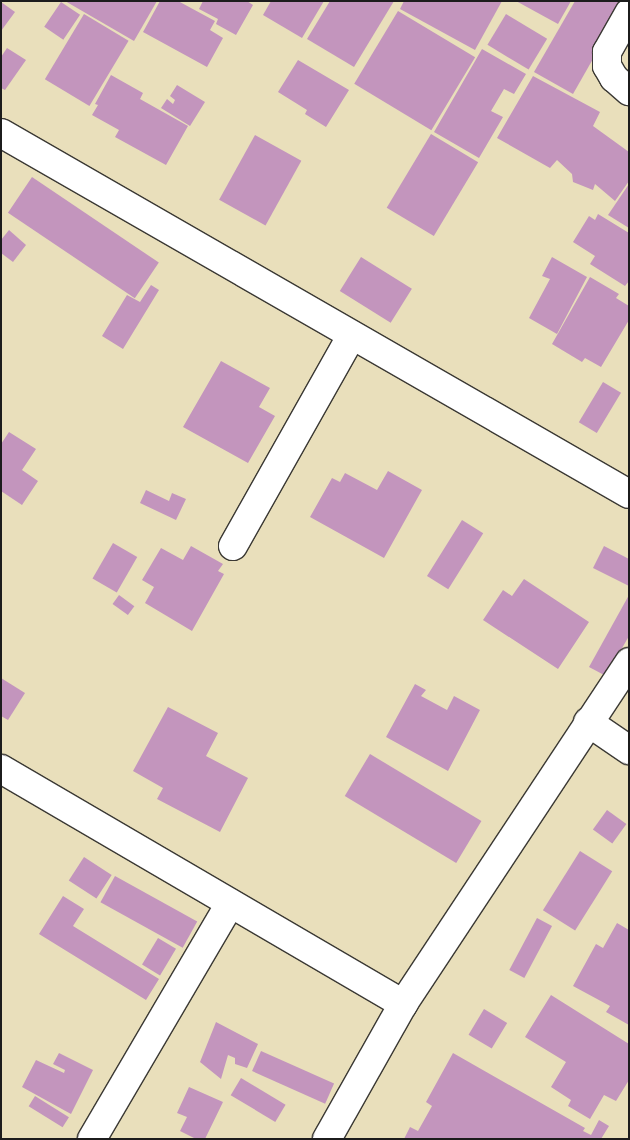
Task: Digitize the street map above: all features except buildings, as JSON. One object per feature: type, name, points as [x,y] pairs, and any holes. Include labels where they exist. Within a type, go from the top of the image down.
[{"type":"street","points":[[629,13],[607,52],[607,66],[614,78],[629,91]]},
{"type":"street","points":[[1,133],[629,494]]},
{"type":"street","points":[[233,546],[352,335]]},
{"type":"street","points":[[327,1139],[403,1004],[629,662]]},
{"type":"street","points":[[588,722],[629,750]]},
{"type":"street","points":[[1,769],[403,1004]]},
{"type":"street","points":[[92,1139],[230,904]]}]
